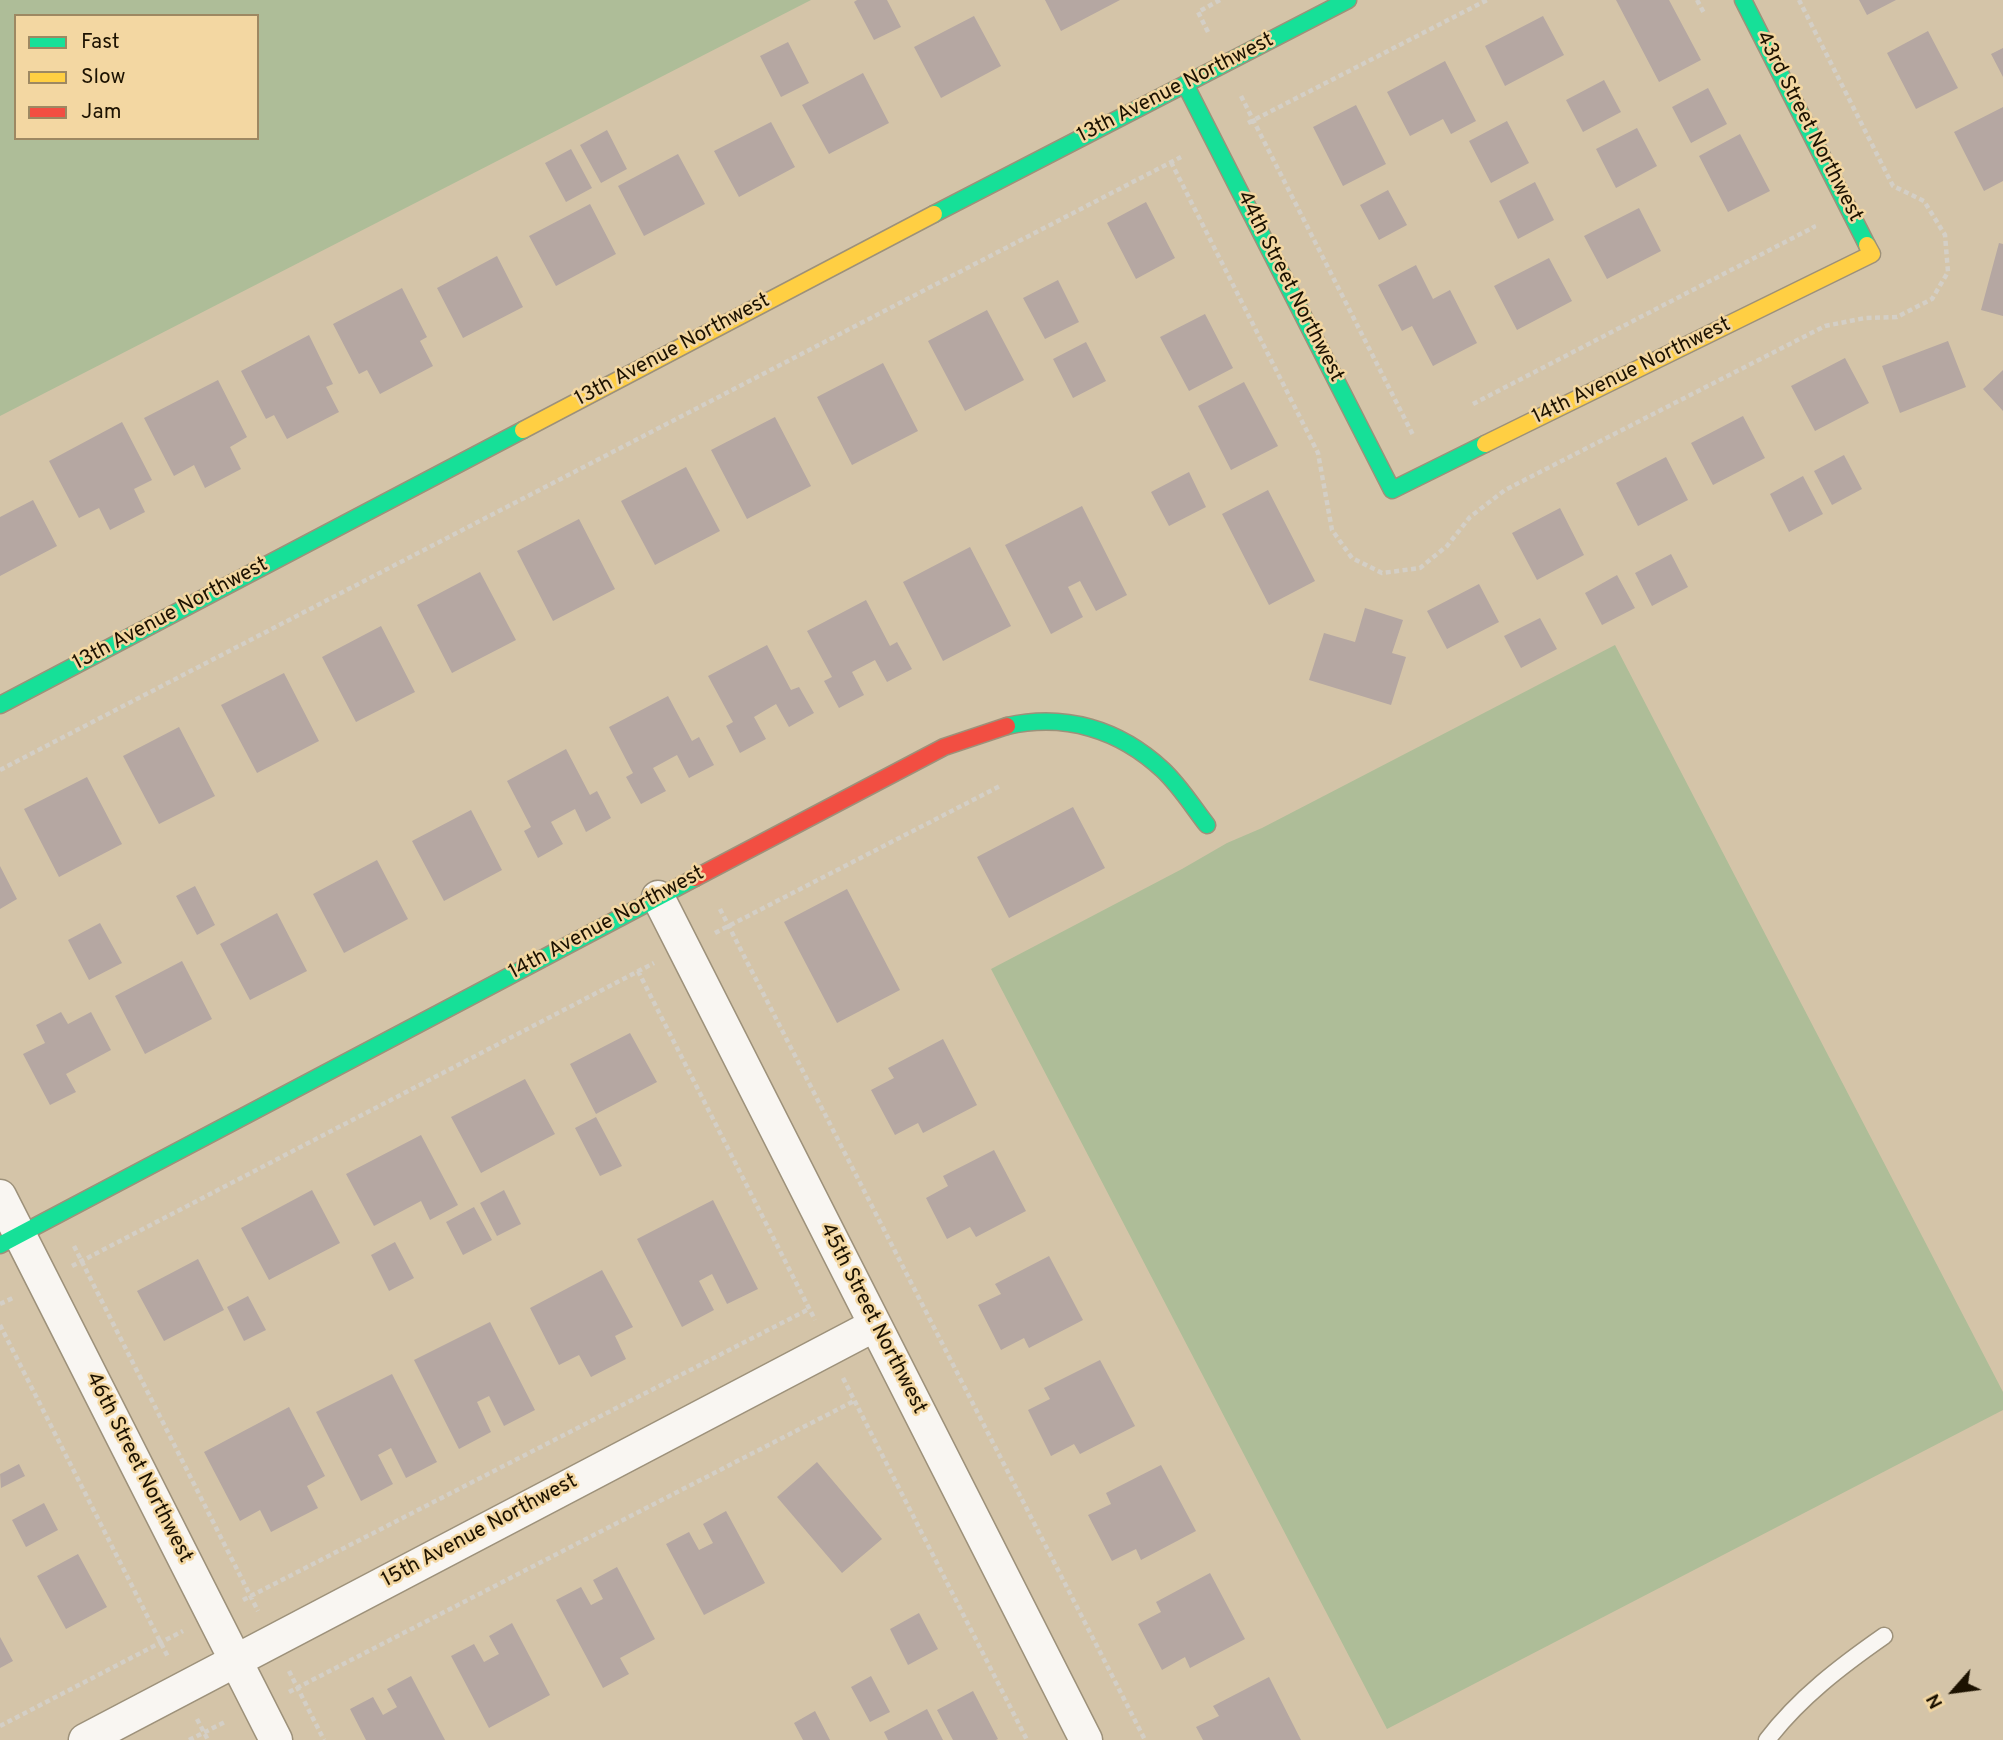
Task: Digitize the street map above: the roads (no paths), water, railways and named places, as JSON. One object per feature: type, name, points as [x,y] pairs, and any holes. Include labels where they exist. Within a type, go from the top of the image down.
[{"type":"street","name":"13th Avenue Northwest","points":[[0,705],[1348,0]]},
{"type":"street","name":"43rd Street Northwest","points":[[1743,0],[1872,254]]},
{"type":"street","name":"44th Street Northwest","points":[[1185,83],[1392,490]]},
{"type":"street","name":"14th Avenue Northwest","points":[[1392,490],[1872,254]]},
{"type":"street","name":"14th Avenue Northwest","points":[[10,1240],[944,747],[996,729],[1049,720],[1089,727],[1135,748],[1165,772],[1207,825]]},
{"type":"street","name":"45th Street Northwest","points":[[658,897],[1086,1740]]},
{"type":"street","name":"46th Street Northwest","points":[[0,1196],[10,1240],[237,1660],[276,1740]]},
{"type":"street","name":"15th Avenue Northwest","points":[[85,1740],[875,1325]]},
{"type":"lane","points":[[1767,1740],[1796,1707],[1827,1678],[1884,1636]]}]
